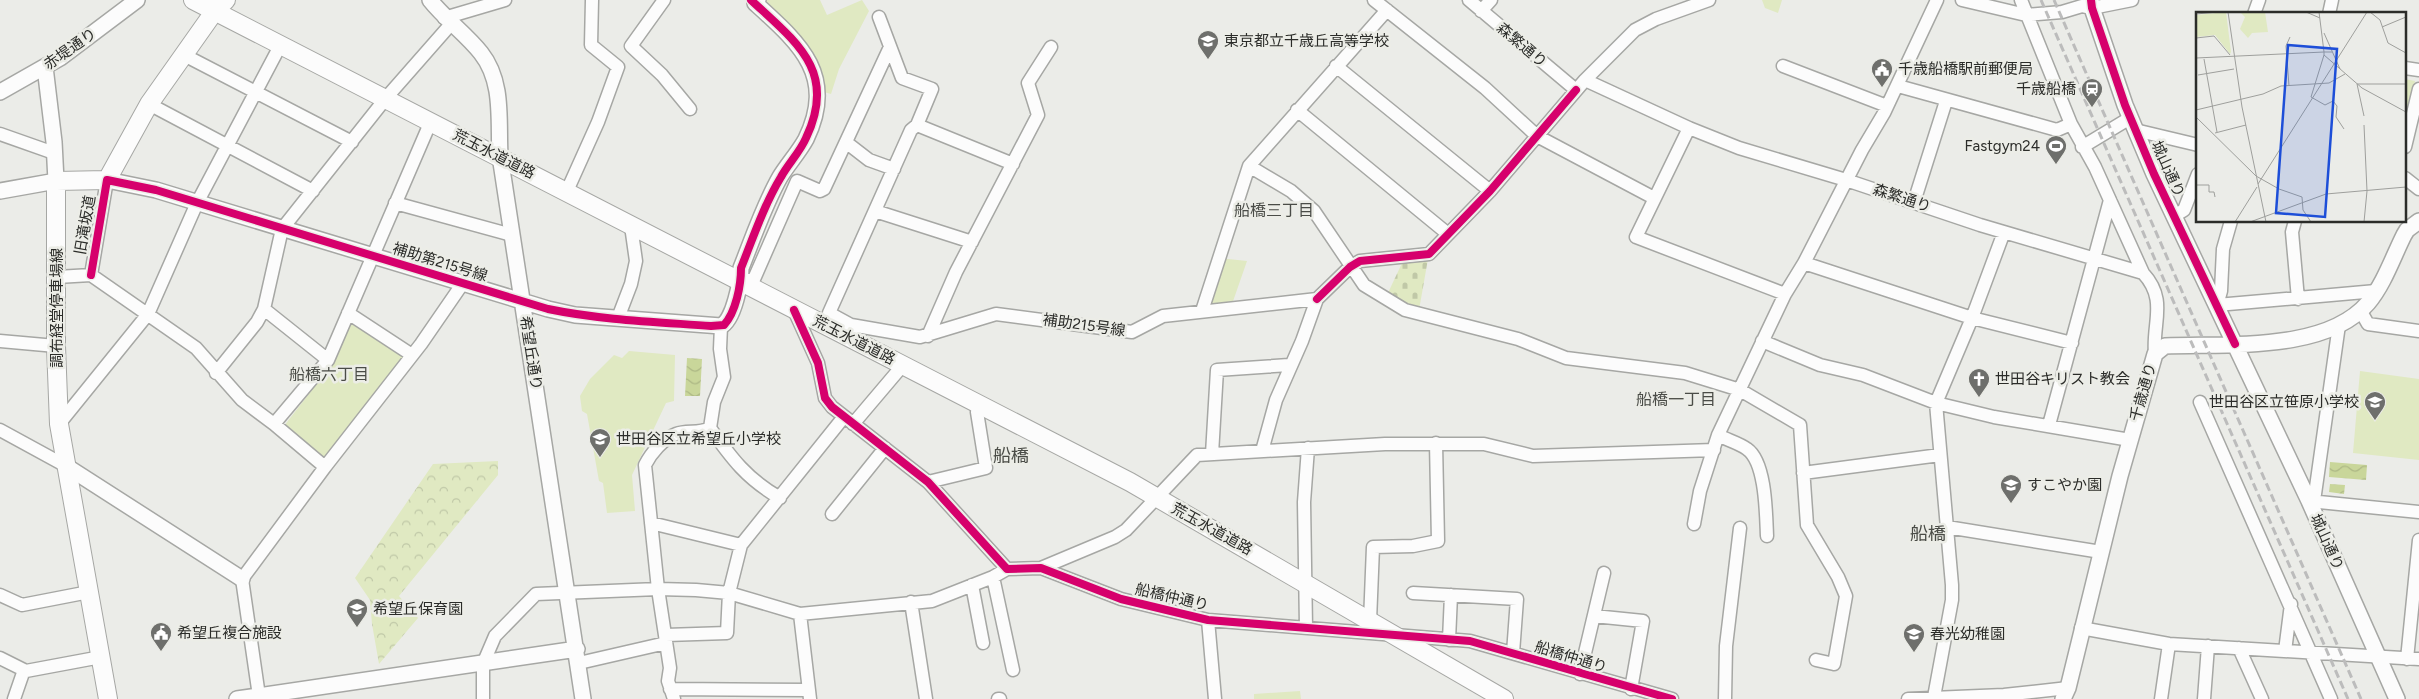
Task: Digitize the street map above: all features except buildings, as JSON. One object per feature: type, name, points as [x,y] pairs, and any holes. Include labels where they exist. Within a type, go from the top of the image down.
[{"type":"main road","name":"荒玉水道道路","points":[[194,0],[220,6],[281,44],[568,191],[631,226],[794,310],[826,318],[849,330],[903,365],[981,404],[1157,499],[1306,583],[1504,699]]},
{"type":"main road","points":[[56,181],[107,180],[149,104],[220,6]]},
{"type":"main road","name":"調布経堂停車場線","points":[[56,181],[56,346],[59,424],[108,699]]},
{"type":"street","name":"赤堤通り","points":[[0,92],[45,67],[89,37],[137,0]]},
{"type":"street","name":"希望丘通り","points":[[430,0],[448,21],[480,52],[494,76],[498,90],[500,156],[578,656],[583,699]]},
{"type":"street","points":[[216,372],[257,322],[264,308],[282,229],[448,21],[505,0]]},
{"type":"street","points":[[568,191],[598,122],[618,67],[591,45],[592,0]]},
{"type":"street","points":[[664,0],[631,46],[662,75],[690,109]]},
{"type":"street","points":[[1374,0],[1485,88],[1537,136],[1654,198]]},
{"type":"street","name":"森繁通り","points":[[1468,0],[1581,85],[1739,148],[1846,180],[2004,232],[2143,273]]},
{"type":"street","points":[[1481,11],[1491,0]]},
{"type":"street","points":[[1262,451],[1276,400],[1289,365],[1302,341],[1316,299],[1350,267],[1360,261],[1429,254],[1490,190],[1581,85],[1635,30],[1656,19],[1709,0]]},
{"type":"street","points":[[1694,524],[1700,491],[1718,435],[1785,294],[1804,263],[1846,180],[1898,86],[1937,0]]},
{"type":"street","points":[[1962,0],[2026,15],[2062,12],[2072,4],[2082,6],[2132,0]]},
{"type":"street","points":[[2021,0],[2071,124],[2082,147],[2095,167],[2143,273],[2150,281],[2159,302],[2153,337],[2155,354]]},
{"type":"street","points":[[2255,12],[2259,0]]},
{"type":"street","points":[[755,1],[801,48],[814,71],[817,91],[815,115],[809,132],[772,194],[740,268],[741,281],[727,322],[721,326],[720,349],[724,377],[714,402],[710,428],[735,463],[764,488],[780,498]]},
{"type":"street","name":"城山通り","points":[[2092,4],[2133,124],[2174,216],[2309,501],[2397,699]]},
{"type":"street","points":[[1202,311],[1249,166],[1387,10]]},
{"type":"street","points":[[826,318],[911,130],[917,124],[932,89],[902,78],[879,17]]},
{"type":"street","points":[[59,424],[148,314],[197,203],[281,44]]},
{"type":"street","points":[[741,281],[754,279],[797,181],[820,191],[824,190],[890,47]]},
{"type":"street","points":[[928,336],[932,322],[1038,114],[1028,83],[1051,47]]},
{"type":"street","points":[[184,55],[352,142]]},
{"type":"street","points":[[1336,66],[1490,190]]},
{"type":"street","points":[[1784,66],[1887,106]]},
{"type":"street","points":[[0,191],[56,181],[45,67]]},
{"type":"street","points":[[2406,68],[2419,70]]},
{"type":"street","points":[[1898,86],[1946,101],[2057,130],[2071,124]]},
{"type":"street","points":[[2406,145],[2416,114],[2419,89]]},
{"type":"street","points":[[1914,202],[1946,101]]},
{"type":"street","points":[[149,104],[313,191]]},
{"type":"street","points":[[1297,110],[1448,234]]},
{"type":"street","points":[[274,424],[328,360],[431,121]]},
{"type":"street","points":[[917,124],[1013,164]]},
{"type":"street","points":[[2082,147],[2133,124],[2196,144]]},
{"type":"street","points":[[1689,128],[1636,237],[1785,294]]},
{"type":"street","points":[[0,134],[54,152]]},
{"type":"street","points":[[847,143],[869,160],[894,169]]},
{"type":"street","points":[[1249,166],[1291,191],[1314,211],[1350,267],[1364,285],[1405,310],[1518,339],[1566,358],[1685,373],[1740,390],[1800,425],[1807,525],[1838,578],[1846,596],[1834,664],[1816,660]]},
{"type":"street","points":[[2174,216],[2184,210],[2196,179]]},
{"type":"street","points":[[2406,179],[2419,189]]},
{"type":"street","name":"補助第215号線","points":[[107,180],[156,190],[523,302],[575,315],[721,326]]},
{"type":"street","name":"旧滝坂道","points":[[57,276],[90,275],[107,180]]},
{"type":"street","points":[[2049,426],[2110,200]]},
{"type":"street","points":[[395,203],[512,235]]},
{"type":"street","points":[[875,211],[972,242]]},
{"type":"street","name":"千歳通り","points":[[2066,695],[2130,440],[2155,354],[2165,346],[2235,344],[2300,338],[2339,325],[2360,310],[2376,291],[2404,235],[2419,221]]},
{"type":"street","points":[[2232,222],[2223,249],[2221,291],[2217,305],[2376,291]]},
{"type":"street","points":[[2294,222],[2292,232],[2298,299]]},
{"type":"street","points":[[618,318],[631,284],[636,260],[631,226]]},
{"type":"street","points":[[1934,697],[1952,600],[1936,402],[1972,318],[2004,232]]},
{"type":"street","points":[[1804,263],[1972,318],[2072,343]]},
{"type":"street","points":[[90,275],[196,348],[242,400],[325,467]]},
{"type":"street","points":[[259,696],[242,579],[325,467],[412,355],[463,283]]},
{"type":"street","name":"補助215号線","points":[[849,330],[914,337],[928,336],[996,314],[1132,332],[1163,316],[1316,299]]},
{"type":"street","points":[[264,308],[328,360]]},
{"type":"street","points":[[483,699],[483,664],[495,636],[536,594],[567,591],[658,589],[729,593],[800,614],[932,601],[993,577],[1007,568],[928,482],[848,421],[825,398],[818,364],[794,310]]},
{"type":"street","points":[[2360,310],[2368,324],[2419,331]]},
{"type":"street","points":[[348,313],[412,355]]},
{"type":"street","points":[[2309,501],[2315,494],[2339,325]]},
{"type":"street","points":[[0,341],[56,346]]},
{"type":"street","points":[[1762,341],[1820,365],[1863,375],[1936,402],[1994,417],[2130,440]]},
{"type":"street","points":[[237,699],[483,664],[578,656],[666,639],[727,634],[729,593],[741,545],[848,421],[903,365]]},
{"type":"street","points":[[1212,454],[1217,370],[1289,365]]},
{"type":"street","points":[[2200,402],[2291,604],[2331,699]]},
{"type":"street","points":[[928,482],[986,468],[977,412],[981,404]]},
{"type":"street","points":[[710,428],[700,432],[676,434],[663,443],[648,459],[644,471],[672,694],[810,694],[800,614]]},
{"type":"street","points":[[0,430],[66,466],[242,579]]},
{"type":"street","points":[[1718,435],[1748,449],[1757,460],[1766,502],[1767,536]]},
{"type":"street","points":[[1041,568],[1115,537],[1126,530],[1157,499],[1196,455],[1436,443],[1484,444],[1534,456],[1714,450]]},
{"type":"street","points":[[1370,621],[1374,547],[1413,546],[1438,541],[1436,443]]},
{"type":"street","points":[[832,514],[885,448]]},
{"type":"street","points":[[1306,627],[1304,502],[1308,448]]},
{"type":"street","points":[[1803,473],[1940,455]]},
{"type":"street","points":[[2309,501],[2419,512]]},
{"type":"street","points":[[651,523],[741,545]]},
{"type":"street","points":[[1947,527],[2101,552]]},
{"type":"street","points":[[1725,699],[1726,646],[1740,528]]},
{"type":"street","points":[[2082,628],[2169,644],[2413,659],[2419,540]]},
{"type":"street","name":"船橋仲通り","points":[[1007,568],[1041,568],[1136,604],[1208,620],[1306,627],[1396,637],[1470,641],[1631,689],[1652,698],[1672,699]]},
{"type":"street","points":[[1580,674],[1604,574]]},
{"type":"street","points":[[993,577],[1013,670]]},
{"type":"street","points":[[972,585],[983,643]]},
{"type":"street","points":[[0,595],[22,604],[88,592]]},
{"type":"street","points":[[1413,593],[1517,599],[1513,653]]},
{"type":"street","points":[[1449,640],[1451,595]]},
{"type":"street","points":[[911,602],[926,699]]},
{"type":"street","points":[[2285,651],[2291,604]]},
{"type":"street","points":[[1594,616],[1643,621],[1631,689]]},
{"type":"street","points":[[1208,620],[1215,699]]},
{"type":"street","points":[[2161,699],[2169,644]]},
{"type":"street","points":[[2204,699],[2208,646]]},
{"type":"street","points":[[2239,648],[2262,699]]},
{"type":"street","points":[[0,658],[24,670],[101,657]]},
{"type":"street","points":[[14,699],[24,670]]},
{"type":"street","points":[[1908,699],[2004,694],[2066,695]]},
{"type":"green space","points":[[760,0],[820,0],[827,15],[862,0],[869,11],[839,69],[831,94],[820,91]]},
{"type":"green space","points":[[1762,0],[1782,0],[1778,13],[1765,8]]},
{"type":"green space","points":[[2406,79],[2415,81],[2408,113],[2406,112]]},
{"type":"green space","points":[[1219,258],[1247,261],[1231,307],[1203,310]]},
{"type":"green space","points":[[1428,259],[1419,310],[1387,295],[1403,261]]},
{"type":"green space","points":[[350,323],[406,357],[326,460],[284,426],[332,364]]},
{"type":"green space","points":[[629,351],[675,355],[674,401],[666,403],[632,475],[635,511],[607,513],[603,483],[599,481],[587,414],[582,411],[580,396],[590,379],[614,355],[622,358]]},
{"type":"green space","points":[[2360,371],[2419,379],[2419,460],[2353,453]]},
{"type":"green space","points":[[498,461],[498,475],[399,596],[418,618],[379,664],[370,600],[355,578],[433,464]]},
{"type":"green space","points":[[1300,691],[1301,699],[1254,699],[1254,694]]},
{"type":"water","points":[[687,358],[702,359],[700,396],[685,396]]},
{"type":"water","points":[[2330,462],[2367,465],[2366,480],[2329,477]]},
{"type":"water","points":[[2330,484],[2345,485],[2344,494],[2329,492]]},
{"type":"railway","points":[[2041,0],[2348,699]]},
{"type":"railway","points":[[2054,0],[2361,699]]},
{"type":"cycle path","points":[[91,275],[107,180],[156,190],[548,309],[588,316],[629,320],[711,326],[724,325],[735,306],[741,268],[769,199],[806,138],[815,115],[817,94],[815,76],[797,44],[751,0]]},
{"type":"cycle path","points":[[2091,0],[2092,8],[2125,105],[2154,174],[2235,344]]},
{"type":"cycle path","points":[[1317,299],[1350,267],[1360,261],[1429,254],[1490,191],[1576,90]]},
{"type":"cycle path","points":[[794,310],[818,363],[825,398],[832,407],[928,482],[1007,569],[1041,568],[1121,599],[1208,620],[1470,641],[1672,699]]},
{"type":"place","name":"東京都立千歳丘高等学校","points":[[1208,60]]},
{"type":"place","name":"千歳船橋駅前郵便局","points":[[1882,88]]},
{"type":"place","name":"千歳船橋","points":[[2092,108]]},
{"type":"place","name":"Fastgym24","points":[[2056,165]]},
{"type":"place","name":"世田谷キリスト教会","points":[[1979,398]]},
{"type":"place","name":"世田谷区立笹原小学校","points":[[2375,421]]},
{"type":"place","name":"世田谷区立希望丘小学校","points":[[600,458]]},
{"type":"place","name":"すこやか園","points":[[2011,504]]},
{"type":"place","name":"希望丘保育園","points":[[357,628]]},
{"type":"place","name":"希望丘複合施設","points":[[161,652]]},
{"type":"place","name":"春光幼稚園","points":[[1914,653]]},
{"type":"district","name":"船橋三丁目","points":[[1274,210]]},
{"type":"district","name":"船橋六丁目","points":[[329,374]]},
{"type":"district","name":"船橋一丁目","points":[[1676,399]]},
{"type":"district","name":"船橋","points":[[1011,456]]},
{"type":"district","name":"船橋","points":[[1928,534]]}]
